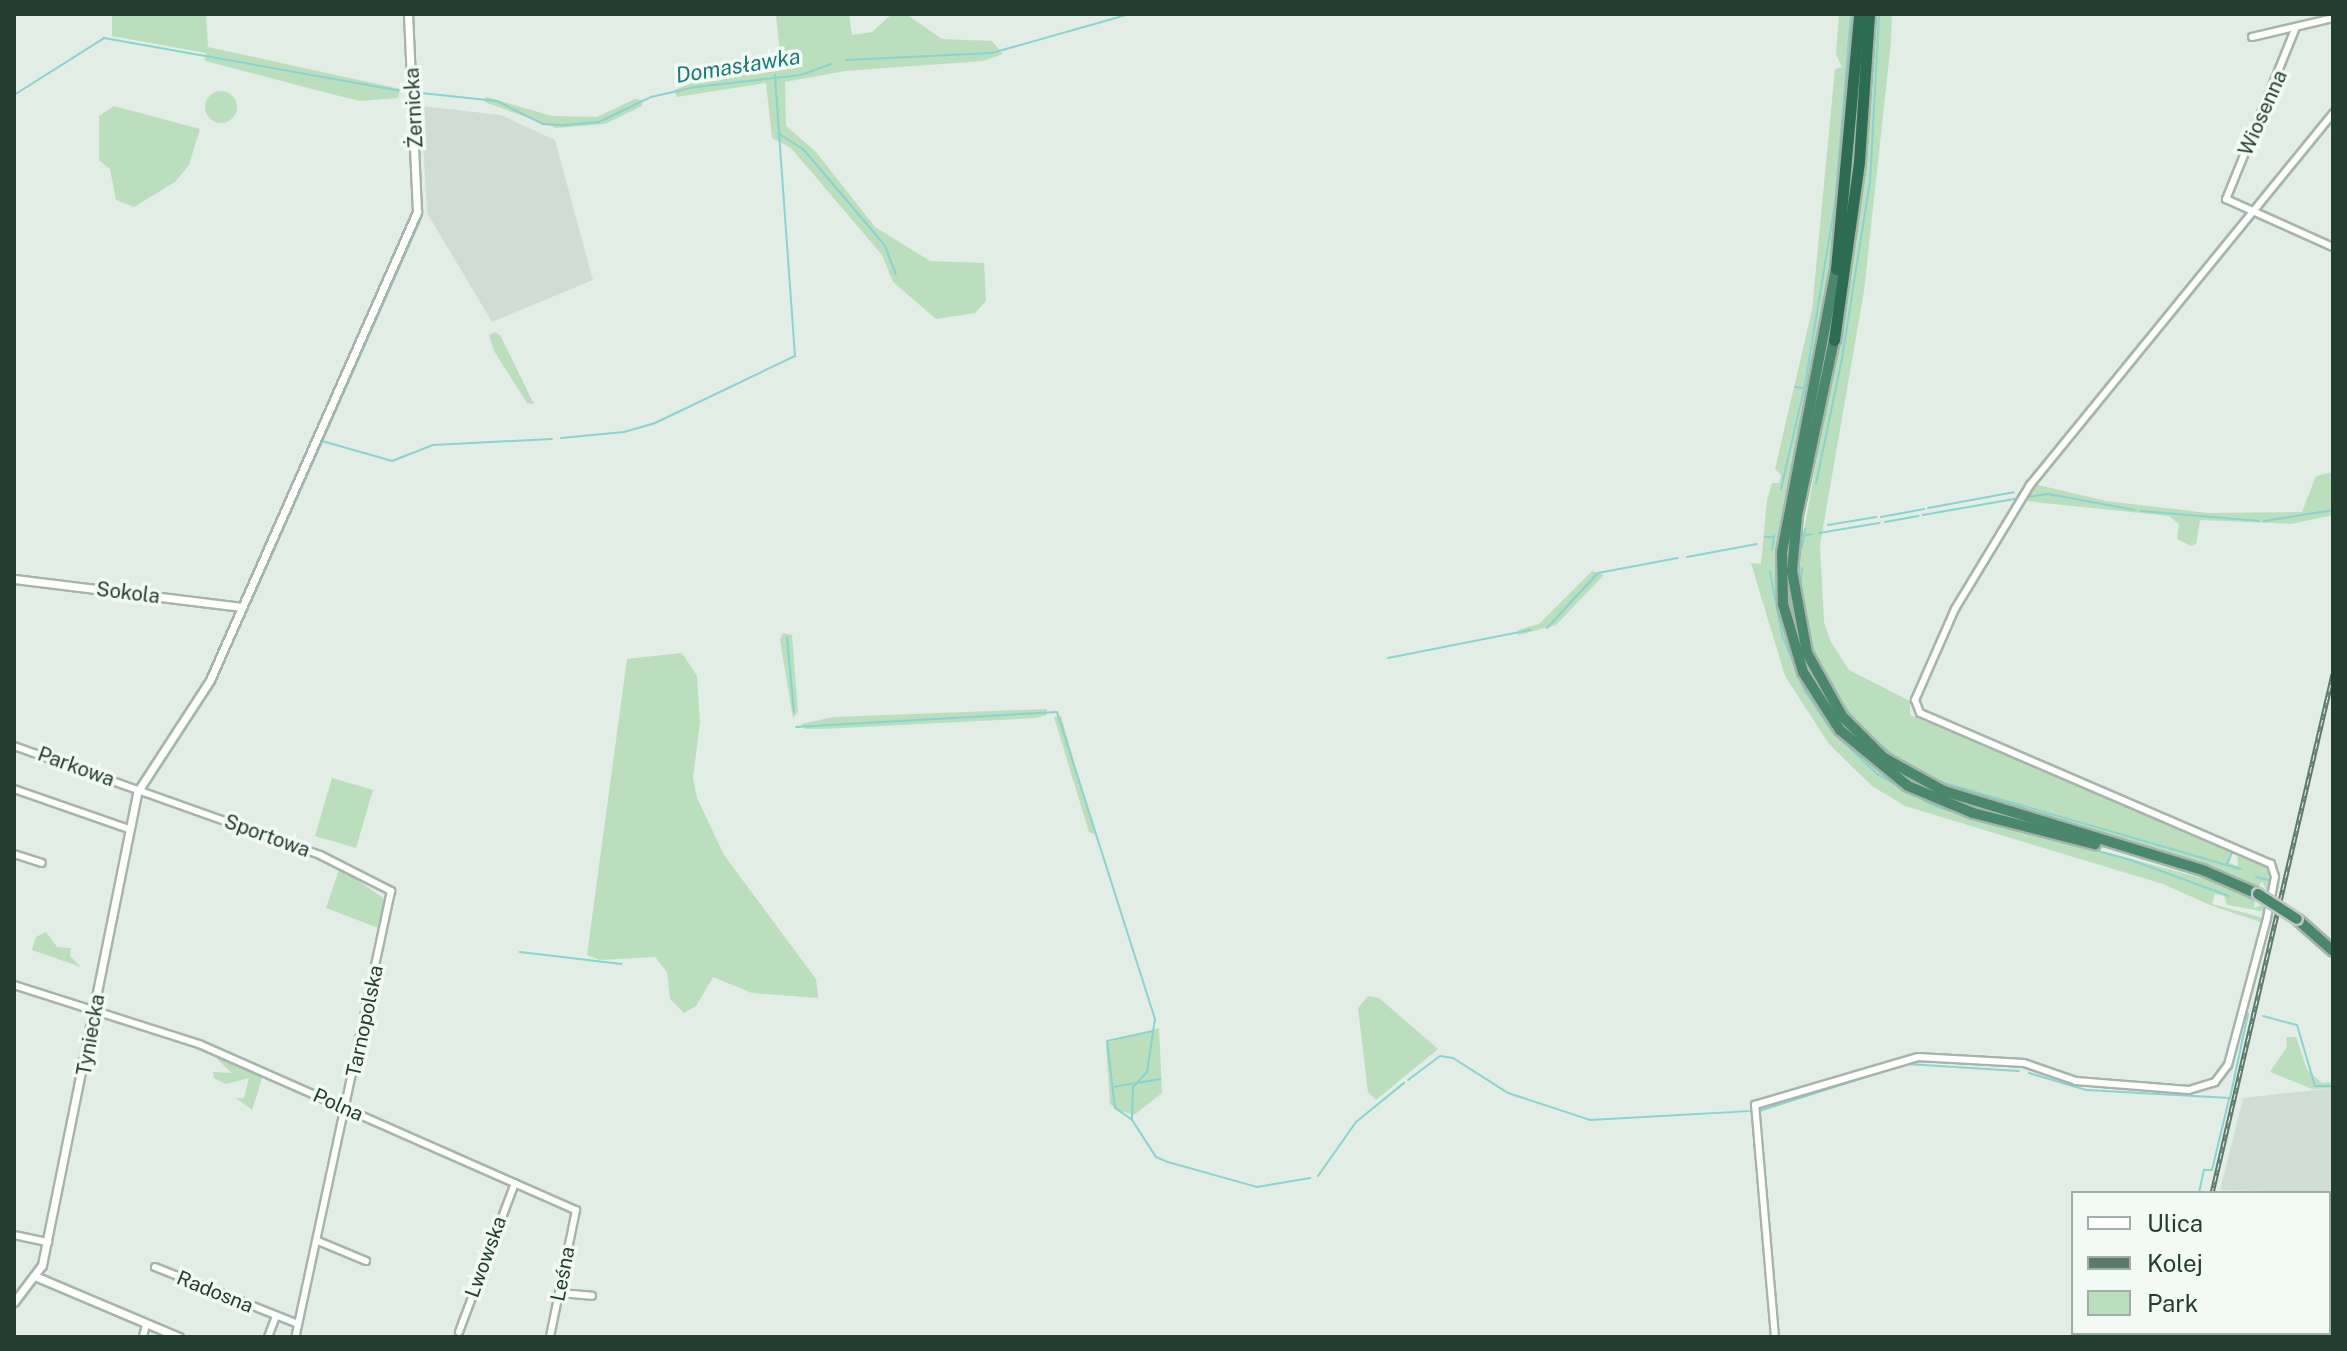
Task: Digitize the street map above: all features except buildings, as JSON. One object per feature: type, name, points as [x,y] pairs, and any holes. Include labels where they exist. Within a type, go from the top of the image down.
[{"type":"highway","points":[[1859,14],[1836,269],[1787,514],[1781,587],[1796,655],[1831,719],[1870,760],[1934,799],[1997,820],[2156,857]]},
{"type":"highway","points":[[1869,14],[1859,161],[1834,340],[1797,515],[1792,571],[1802,639],[1831,700],[1871,747],[1929,785],[2156,857],[2258,894],[2297,919],[2333,951]]},
{"type":"street","name":"Żernicka","points":[[408,14],[419,201]]},
{"type":"street","points":[[2252,37],[2333,18]]},
{"type":"street","name":"Wiosenna","points":[[2251,211],[2226,199],[2296,27]]},
{"type":"street","points":[[1775,1337],[1755,1105],[1918,1057],[2024,1063],[2076,1081],[2189,1090],[2215,1082],[2228,1065],[2267,918],[2275,877],[2271,864],[1920,713],[1915,700],[1955,609],[2030,485],[2333,113]]},
{"type":"street","name":"Tyniecka","points":[[37,1277],[48,1242],[97,1009],[138,791],[210,680],[419,201]]},
{"type":"street","points":[[2251,211],[2333,247]]},
{"type":"street","name":"Sokola","points":[[14,579],[242,607]]},
{"type":"street","name":"Parkowa","points":[[14,746],[138,791]]},
{"type":"street","points":[[14,789],[129,829]]},
{"type":"street","name":"Sportowa","points":[[138,791],[333,860],[391,891]]},
{"type":"street","points":[[14,854],[42,863]]},
{"type":"street","name":"Tarnopolska","points":[[295,1337],[347,1109],[391,891]]},
{"type":"street","name":"Polna","points":[[14,985],[199,1044],[576,1210]]},
{"type":"street","name":"Lwowska","points":[[459,1332],[515,1183]]},
{"type":"street","name":"Leśna","points":[[550,1337],[576,1210]]},
{"type":"street","points":[[14,1235],[48,1242]]},
{"type":"street","points":[[318,1241],[366,1261]]},
{"type":"street","name":"Radosna","points":[[155,1267],[298,1324]]},
{"type":"street","points":[[14,1302],[37,1277],[179,1337]]},
{"type":"street","points":[[560,1293],[592,1296]]},
{"type":"street","name":"Radosna","points":[[268,1337],[276,1316]]},
{"type":"street","points":[[143,1337],[146,1324]]},
{"type":"shaded area","points":[[421,106],[501,115],[555,140],[593,280],[492,322],[427,213]]},
{"type":"shaded area","points":[[2333,1088],[2333,1337],[2190,1337],[2331,1335],[2331,1191],[2220,1190],[2243,1098]]},
{"type":"green space","points":[[112,14],[206,14],[208,47],[400,89],[398,98],[361,101],[205,61],[206,53],[112,36]]},
{"type":"green space","points":[[776,14],[849,14],[852,35],[872,32],[892,14],[906,14],[942,39],[992,41],[1003,54],[983,61],[845,71],[785,82],[786,126],[816,152],[875,227],[930,261],[984,263],[986,301],[975,313],[936,319],[893,282],[882,255],[791,148],[772,138],[766,83],[677,97],[674,90],[706,78],[735,59],[780,54]]},
{"type":"green space","points":[[1839,14],[1853,14],[1834,241],[1776,559],[1787,638],[1806,688],[1847,744],[1911,792],[1986,820],[2224,884],[2255,900],[2254,908],[2264,904],[2266,912],[2227,905],[2224,896],[2215,894],[2212,904],[2260,917],[2263,923],[2210,905],[2163,884],[1905,806],[1872,786],[1829,744],[1785,676],[1751,563],[1761,564],[1767,500],[1772,483],[1779,483],[1781,475],[1775,469],[1812,310],[1835,69],[1842,67],[1836,54]]},
{"type":"green space","points":[[1875,14],[1892,14],[1891,42],[1864,291],[1820,545],[1824,622],[1831,642],[1849,670],[1910,701],[1910,715],[2234,850],[2229,863],[2238,866],[2237,852],[2268,865],[2269,895],[2262,881],[2258,888],[1927,778],[1872,741],[1838,702],[1817,665],[1808,640],[1798,564],[1855,245]]},
{"type":"green space","points":[[221,91],[232,96],[237,107],[232,118],[221,123],[210,118],[205,107],[210,96]]},
{"type":"green space","points":[[487,97],[552,116],[597,117],[635,99],[643,100],[642,106],[605,124],[556,128],[487,103],[483,100]]},
{"type":"green space","points":[[114,106],[200,129],[189,165],[175,182],[134,207],[116,200],[110,169],[99,160],[99,116]]},
{"type":"green space","points":[[495,332],[500,335],[534,404],[527,403],[494,351],[489,335]]},
{"type":"green space","points":[[2333,472],[2333,515],[2291,524],[2200,520],[2196,544],[2191,546],[2177,539],[2179,524],[2169,516],[2026,501],[2034,484],[2106,501],[2208,513],[2302,512],[2316,476]]},
{"type":"green space","points":[[1592,571],[1604,575],[1556,625],[1518,635],[1518,630],[1539,624]]},
{"type":"green space","points":[[783,633],[792,635],[798,712],[793,718],[780,640]]},
{"type":"green space","points":[[682,653],[697,676],[700,722],[693,778],[697,798],[724,855],[816,979],[818,998],[752,993],[713,977],[696,1006],[684,1013],[670,999],[667,972],[655,957],[600,960],[587,955],[627,659]]},
{"type":"green space","points":[[1047,709],[1047,715],[1036,718],[823,729],[805,729],[801,724],[834,717]]},
{"type":"green space","points":[[1061,716],[1095,834],[1089,832],[1054,717]]},
{"type":"green space","points":[[332,778],[373,790],[356,848],[315,836]]},
{"type":"green space","points":[[340,867],[387,901],[381,929],[326,908]]},
{"type":"green space","points":[[46,932],[57,947],[71,948],[70,956],[81,967],[32,950],[36,937]]},
{"type":"green space","points":[[1368,996],[1379,998],[1438,1049],[1376,1100],[1368,1092],[1358,1008]]},
{"type":"green space","points":[[1159,1028],[1162,1093],[1134,1115],[1120,1111],[1110,1104],[1106,1043]]},
{"type":"green space","points":[[2286,1037],[2296,1037],[2307,1070],[2322,1083],[2333,1082],[2333,1088],[2312,1089],[2270,1072],[2287,1047]]},
{"type":"green space","points":[[220,1055],[263,1075],[252,1110],[236,1098],[244,1098],[249,1078],[226,1084],[214,1078],[213,1072],[232,1073],[217,1059]]},
{"type":"waterway","name":"Domasławka","points":[[846,60],[992,53],[1130,14]]},
{"type":"waterway","points":[[1781,489],[1805,385],[1835,204],[1851,14]]},
{"type":"waterway","points":[[1816,484],[1842,358],[1870,182],[1879,14]]},
{"type":"waterway","name":"Domasławka","points":[[14,95],[104,38],[401,91]]},
{"type":"waterway","name":"Domasławka","points":[[421,93],[497,101],[543,124],[565,125],[599,122],[651,97],[695,87],[801,75],[831,64]]},
{"type":"waterway","points":[[561,438],[624,432],[655,423],[795,356],[775,75]]},
{"type":"waterway","points":[[778,133],[803,149],[860,216],[885,246],[896,274]]},
{"type":"waterway","points":[[251,602],[421,218]]},
{"type":"waterway","points":[[1795,387],[1803,388]]},
{"type":"waterway","points":[[322,441],[392,461],[433,445],[552,439]]},
{"type":"waterway","points":[[1928,508],[2014,492]]},
{"type":"waterway","points":[[2027,497],[2048,494],[2135,510]]},
{"type":"waterway","points":[[1923,515],[2019,498]]},
{"type":"waterway","points":[[1881,517],[1924,509]]},
{"type":"waterway","points":[[2264,521],[2333,510]]},
{"type":"waterway","points":[[2141,511],[2259,521]]},
{"type":"waterway","points":[[1885,522],[1918,516]]},
{"type":"waterway","points":[[1828,525],[1876,517]]},
{"type":"waterway","points":[[1819,533],[1879,523]]},
{"type":"waterway","points":[[1802,548],[1805,528]]},
{"type":"waterway","points":[[1802,536],[1812,534]]},
{"type":"waterway","points":[[1772,550],[1774,535]]},
{"type":"waterway","points":[[1765,537],[1772,537]]},
{"type":"waterway","points":[[1687,557],[1757,544]]},
{"type":"waterway","points":[[1547,628],[1598,573],[1678,558]]},
{"type":"waterway","points":[[1800,588],[1802,568]]},
{"type":"waterway","points":[[1770,572],[1782,635],[1805,691],[1832,731],[1877,774],[1937,807],[2131,860],[2229,896]]},
{"type":"waterway","points":[[1388,658],[1530,630]]},
{"type":"waterway","points":[[787,637],[794,712]]},
{"type":"waterway","points":[[1809,637],[1819,665]]},
{"type":"waterway","points":[[1838,698],[1861,728]]},
{"type":"waterway","points":[[796,727],[1057,712],[1155,1019],[1147,1072],[1133,1087],[1132,1120],[1156,1157],[1168,1162],[1257,1187],[1310,1178]]},
{"type":"waterway","points":[[1921,717],[2008,754]]},
{"type":"waterway","points":[[1865,732],[1904,764]]},
{"type":"waterway","points":[[1934,780],[2240,869]]},
{"type":"waterway","points":[[2227,864],[2232,852]]},
{"type":"waterway","points":[[2256,877],[2269,880]]},
{"type":"waterway","points":[[520,952],[621,964]]},
{"type":"waterway","points":[[2029,1073],[2086,1090],[2230,1098],[2248,1014]]},
{"type":"waterway","points":[[2263,1016],[2297,1025],[2315,1086],[2333,1086]]},
{"type":"waterway","points":[[1131,1119],[1115,1108],[1107,1041],[1153,1031]]},
{"type":"waterway","points":[[1408,1080],[1440,1056],[1453,1058],[1508,1093],[1590,1120],[1749,1111]]},
{"type":"waterway","points":[[1759,1111],[1907,1064],[2019,1071]]},
{"type":"waterway","points":[[1113,1087],[1160,1079]]},
{"type":"waterway","points":[[1318,1176],[1356,1122],[1404,1083]]},
{"type":"waterway","points":[[2199,1191],[2204,1170],[2212,1170],[2229,1099]]},
{"type":"waterway","points":[[14,1295],[19,1290]]},
{"type":"railway","points":[[2212,1191],[2333,674]]}]
